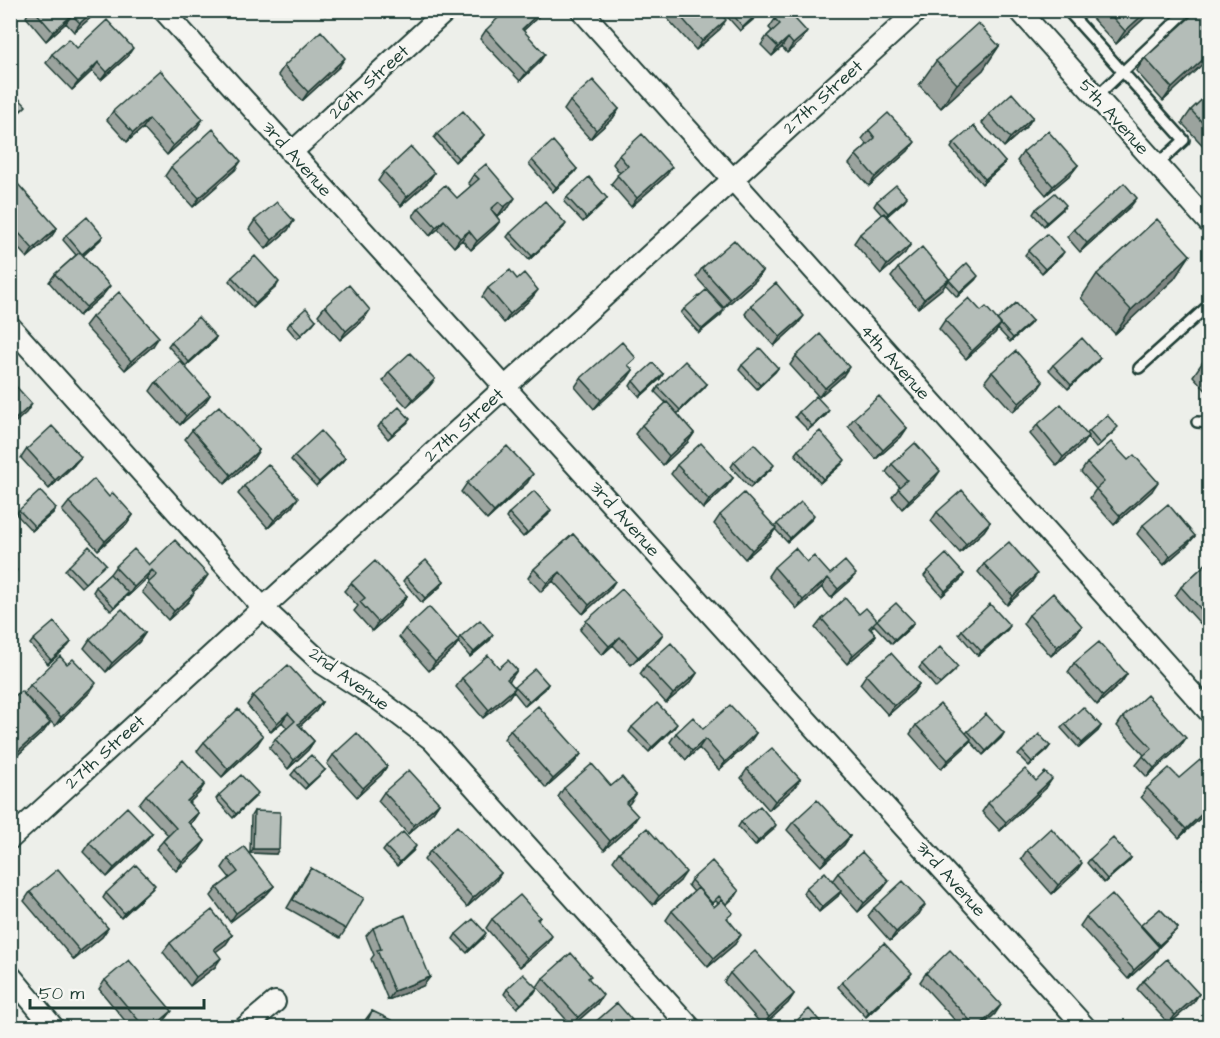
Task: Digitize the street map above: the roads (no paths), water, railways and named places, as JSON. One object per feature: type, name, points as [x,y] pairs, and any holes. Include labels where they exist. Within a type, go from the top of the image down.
[{"type":"street","name":"3rd Avenue","points":[[163,10],[1086,1028]]},
{"type":"street","name":"26th Street","points":[[291,153],[447,10]]},
{"type":"street","name":"4th Avenue","points":[[581,10],[1209,712]]},
{"type":"street","name":"27th Street","points":[[10,839],[918,10]]},
{"type":"street","name":"5th Avenue","points":[[1023,12],[1209,224]]},
{"type":"street","name":"2nd Avenue","points":[[10,326],[263,608],[322,664],[379,700],[432,740],[691,1028]]},
{"type":"street","points":[[10,975],[54,1028]]},
{"type":"street","points":[[244,1028],[275,1002]]},
{"type":"lane","points":[[1067,10],[1184,140],[1156,165]]},
{"type":"lane","points":[[1096,97],[1188,10]]},
{"type":"lane","points":[[1139,368],[1209,304]]},
{"type":"lane","points":[[1197,422],[1209,423]]}]
